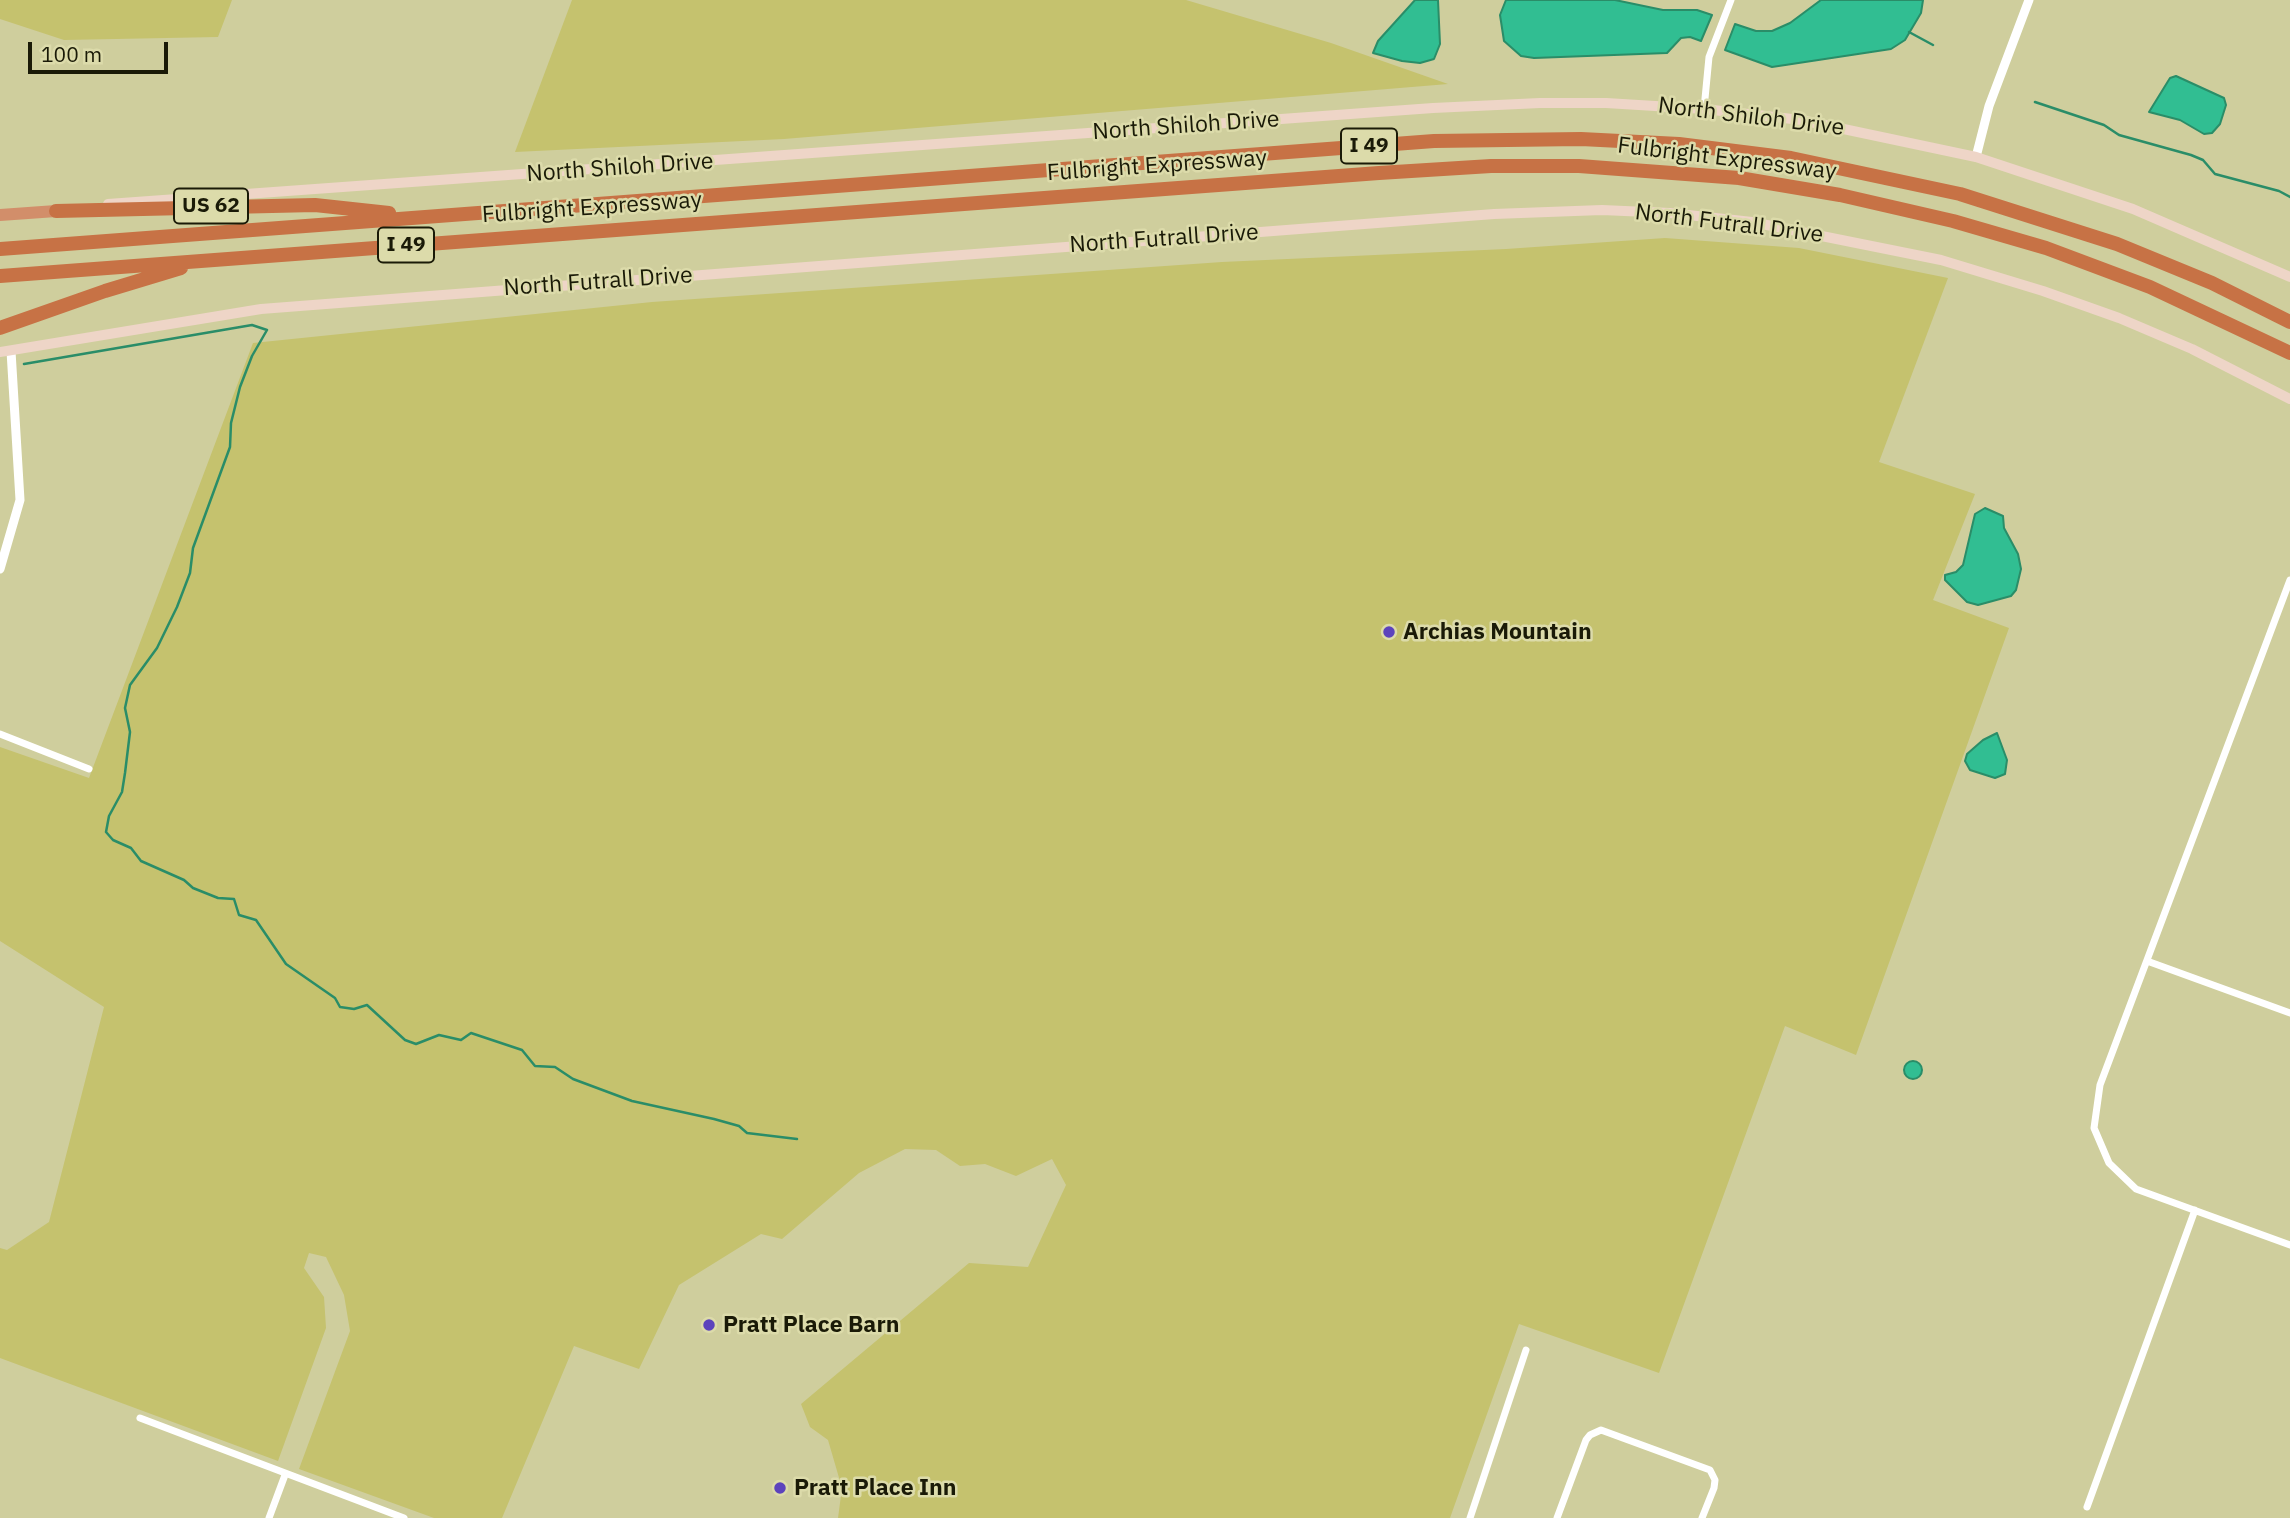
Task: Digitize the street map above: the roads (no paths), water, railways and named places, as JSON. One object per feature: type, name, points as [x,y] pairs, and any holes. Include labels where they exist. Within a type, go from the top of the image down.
[{"type":"highway","name":"Fulbright Expressway","points":[[0,248],[1434,141],[1534,138],[1631,141],[1791,158],[1960,194],[2117,244],[2212,283],[2290,322]]},
{"type":"highway","name":"Fulbright Expressway","points":[[0,276],[1421,170],[1579,166],[1739,178],[1840,195],[1953,221],[2046,248],[2150,287],[2290,353]]},
{"type":"highway","name":"US 62","points":[[0,215],[56,211],[315,205],[421,217]]},
{"type":"highway","points":[[0,328],[106,291],[210,260]]},
{"type":"main road","name":"North Shiloh Drive","points":[[56,211],[138,201],[1487,104],[1606,103],[1704,109],[1801,120],[1976,157],[2133,209],[2290,277]]},
{"type":"main road","name":"North Futrall Drive","points":[[5,352],[220,313],[274,308],[1494,214],[1602,210],[1752,222],[1941,260],[2043,291],[2119,318],[2228,366],[2290,399]]},
{"type":"street","points":[[1704,109],[1709,57],[1731,0]]},
{"type":"street","points":[[1976,157],[1989,106],[2029,0]]},
{"type":"street","points":[[0,569],[20,500],[5,352]]},
{"type":"street","points":[[2290,580],[2101,1085],[2094,1128],[2109,1163],[2136,1189],[2290,1245]]},
{"type":"street","points":[[0,734],[89,769]]},
{"type":"street","points":[[2147,961],[2290,1013]]},
{"type":"street","points":[[2087,1507],[2195,1210]]},
{"type":"street","points":[[1470,1518],[1526,1350]]},
{"type":"street","points":[[140,1418],[404,1518]]},
{"type":"street","points":[[1557,1518],[1586,1440],[1601,1430],[1710,1470],[1715,1480],[1714,1488],[1702,1518]]},
{"type":"street","points":[[269,1518],[285,1475]]},
{"type":"waterway","points":[[1909,32],[1933,45]]},
{"type":"waterway","points":[[2035,102],[2104,125],[2119,135],[2191,155],[2203,160],[2215,174],[2279,191],[2290,197]]},
{"type":"waterway","points":[[24,364],[252,325],[267,330],[252,356],[240,387],[231,423],[230,447],[193,548],[190,573],[177,607],[157,648],[130,685],[125,708],[130,732],[122,792],[109,816],[106,832],[113,840],[131,848],[141,861],[184,880],[193,888],[218,898],[234,899],[239,915],[256,920],[286,964],[335,998],[340,1007],[354,1009],[367,1005],[405,1040],[416,1044],[439,1035],[461,1040],[471,1033],[522,1050],[535,1066],[555,1067],[573,1079],[632,1101],[714,1119],[739,1126],[747,1133],[797,1139]]},
{"type":"place","name":"Archias Mountain","points":[[1389,632]]},
{"type":"place","name":"Pratt Place Barn","points":[[709,1325]]},
{"type":"place","name":"Pratt Place Inn","points":[[780,1488]]}]
